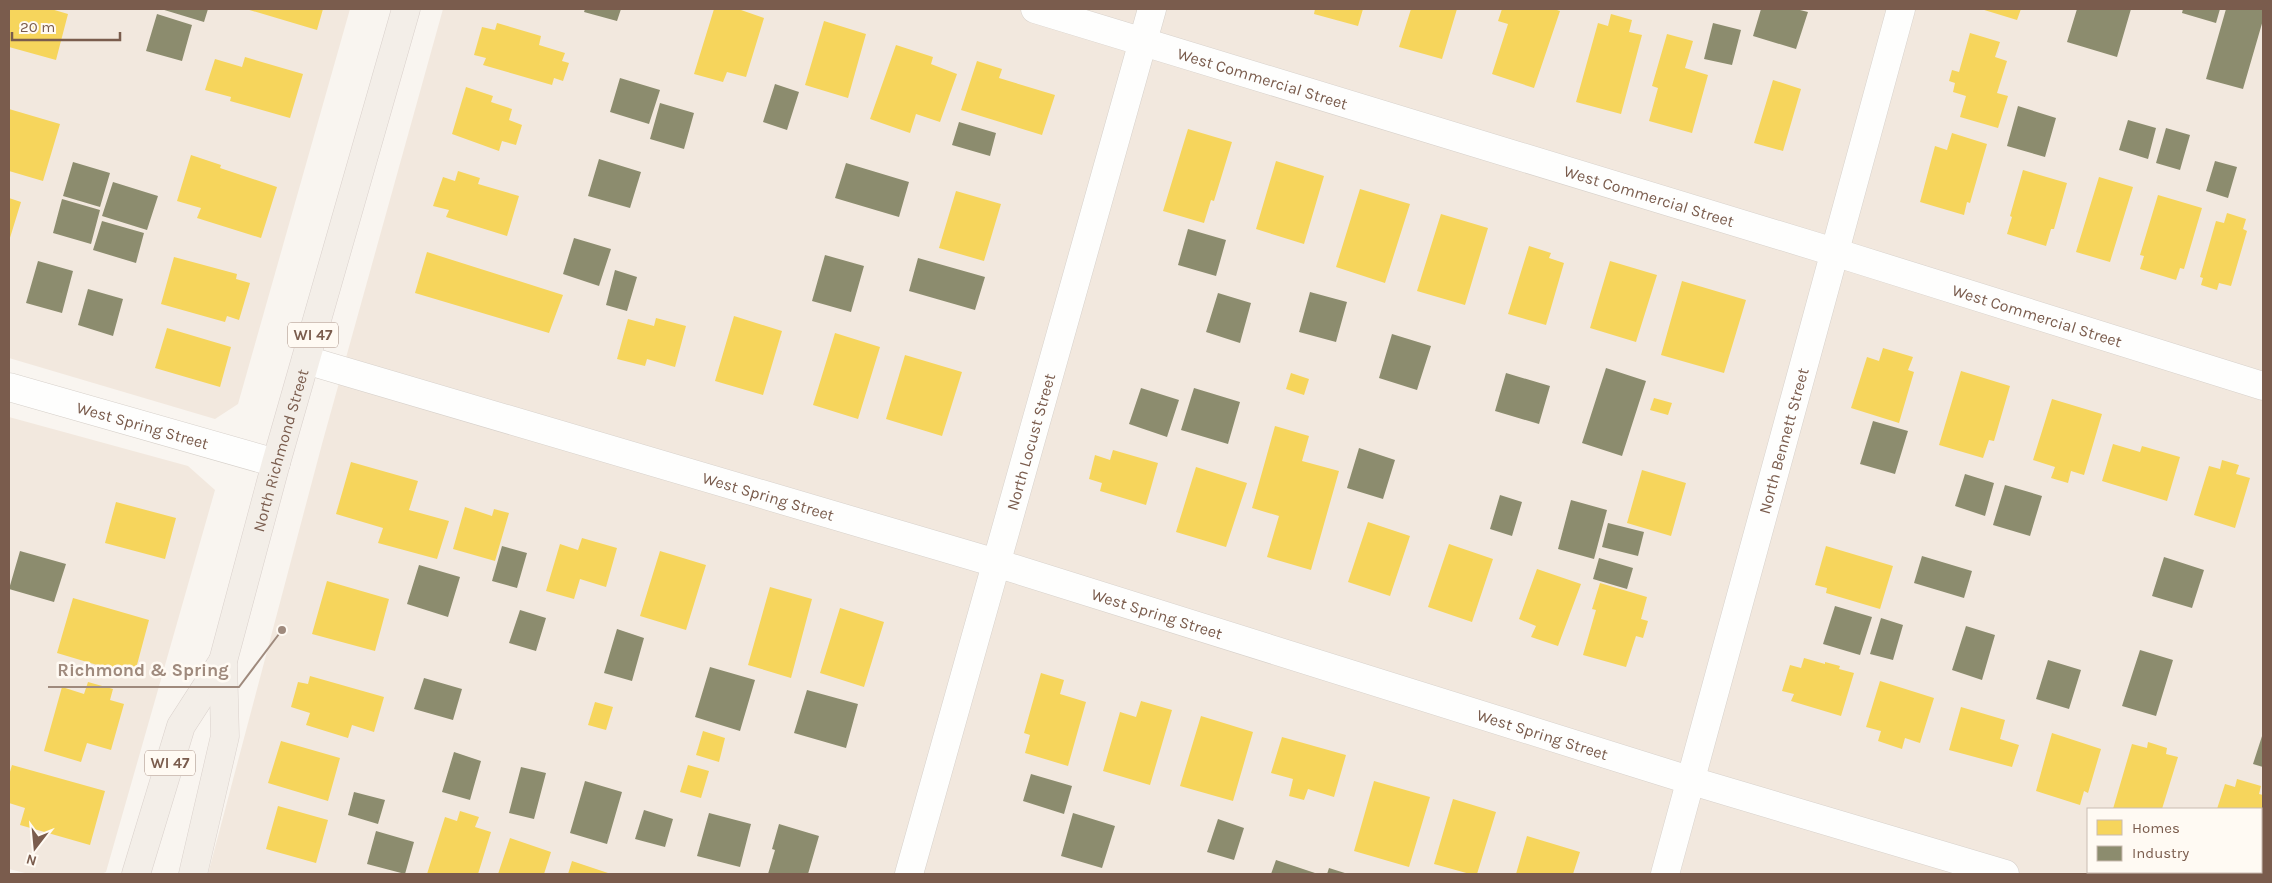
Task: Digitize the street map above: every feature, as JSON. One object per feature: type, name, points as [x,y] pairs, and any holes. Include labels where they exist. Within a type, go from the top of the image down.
[{"type":"main road","name":"North Richmond Street","points":[[193,874],[225,736],[223,661],[276,463],[406,9]]},
{"type":"main road","name":"North Richmond Street","points":[[137,874],[181,726],[223,661]]},
{"type":"street","name":"West Commercial Street","points":[[1035,9],[1834,252],[2263,386]]},
{"type":"street","name":"North Locust Street","points":[[909,874],[1152,9]]},
{"type":"street","name":"North Bennett Street","points":[[1665,874],[1902,9]]},
{"type":"street","name":"West Spring Street","points":[[306,360],[996,563],[1692,781],[2005,874]]},
{"type":"street","name":"West Spring Street","points":[[9,387],[276,463]]},
{"type":"shaded area","points":[[9,9],[350,9],[238,404],[215,419],[9,358]]},
{"type":"shaded area","points":[[443,9],[2263,9],[2263,874],[208,874],[322,444]]},
{"type":"shaded area","points":[[9,417],[188,466],[215,490],[106,872],[101,874],[29,874],[9,869]]},
{"type":"building: Homes","points":[[9,9],[51,9],[68,14],[56,60],[9,47]]},
{"type":"building: Homes","points":[[246,9],[323,9],[317,30]]},
{"type":"building: Homes","points":[[714,9],[741,9],[764,18],[746,77],[727,72],[723,82],[694,74]]},
{"type":"building: Homes","points":[[1315,9],[1363,9],[1358,26],[1314,14]]},
{"type":"building: Homes","points":[[1411,9],[1457,9],[1442,59],[1399,47]]},
{"type":"building: Homes","points":[[1502,9],[1554,9],[1560,11],[1534,88],[1492,74],[1508,24],[1498,21]]},
{"type":"building: Homes","points":[[1981,9],[2021,9],[2017,20]]},
{"type":"building: Homes","points":[[1611,14],[1632,20],[1629,32],[1642,35],[1621,114],[1576,102],[1598,23],[1608,26]]},
{"type":"building: Homes","points":[[824,21],[866,34],[848,98],[805,85]]},
{"type":"building: Homes","points":[[497,23],[541,36],[539,45],[565,53],[562,61],[569,63],[563,81],[554,78],[552,85],[483,65],[486,58],[474,55],[482,27],[495,30]]},
{"type":"building: Homes","points":[[1970,33],[2000,42],[1995,57],[2007,61],[1997,93],[2008,96],[1998,128],[1960,117],[1966,96],[1953,92],[1955,83],[1949,81],[1952,70],[1959,72]]},
{"type":"building: Homes","points":[[1667,34],[1693,41],[1685,68],[1708,75],[1692,133],[1649,121],[1658,88],[1652,86]]},
{"type":"building: Homes","points":[[896,45],[933,57],[931,64],[957,74],[940,122],[916,114],[910,133],[870,119]]},
{"type":"building: Homes","points":[[245,57],[303,74],[290,118],[230,101],[231,97],[205,90],[215,59],[242,67]]},
{"type":"building: Homes","points":[[977,61],[1002,69],[999,78],[1055,95],[1042,135],[961,110]]},
{"type":"building: Homes","points":[[1773,80],[1801,89],[1783,151],[1754,143]]},
{"type":"building: Homes","points":[[466,87],[493,96],[491,102],[512,109],[509,120],[522,125],[516,145],[502,141],[499,151],[452,134]]},
{"type":"building: Homes","points":[[9,109],[60,124],[43,181],[9,171]]},
{"type":"building: Homes","points":[[1188,129],[1232,142],[1214,201],[1211,200],[1204,223],[1163,211]]},
{"type":"building: Homes","points":[[1952,133],[1987,144],[1970,203],[1967,202],[1964,215],[1920,202],[1935,146],[1947,150]]},
{"type":"building: Homes","points":[[191,155],[221,165],[220,168],[277,187],[261,238],[197,218],[201,208],[177,201]]},
{"type":"building: Homes","points":[[1276,161],[1324,176],[1304,244],[1256,229]]},
{"type":"building: Homes","points":[[2023,170],[2067,183],[2054,229],[2051,229],[2046,246],[2007,234]]},
{"type":"building: Homes","points":[[458,171],[480,178],[478,184],[519,196],[507,236],[446,217],[449,210],[433,206],[443,177],[455,181]]},
{"type":"building: Homes","points":[[2099,177],[2133,187],[2110,262],[2076,252]]},
{"type":"building: Homes","points":[[1360,189],[1410,204],[1385,283],[1336,267]]},
{"type":"building: Homes","points":[[956,191],[1001,204],[984,261],[939,248]]},
{"type":"building: Homes","points":[[2158,195],[2202,208],[2184,269],[2180,268],[2176,280],[2140,269],[2144,256],[2140,255]]},
{"type":"building: Homes","points":[[9,198],[21,202],[9,241]]},
{"type":"building: Homes","points":[[2227,213],[2246,219],[2243,229],[2247,231],[2231,286],[2219,283],[2217,290],[2201,285],[2203,278],[2200,277],[2216,221],[2224,223]]},
{"type":"building: Homes","points":[[1441,214],[1488,228],[1465,305],[1417,291]]},
{"type":"building: Homes","points":[[1529,246],[1551,253],[1549,258],[1564,263],[1546,325],[1508,314]]},
{"type":"building: Homes","points":[[427,252],[563,295],[549,333],[415,293]]},
{"type":"building: Homes","points":[[174,257],[237,274],[236,279],[250,283],[239,320],[227,316],[225,322],[161,304]]},
{"type":"building: Homes","points":[[1610,261],[1657,275],[1636,342],[1590,328]]},
{"type":"building: Homes","points":[[1682,281],[1746,300],[1724,373],[1661,355]]},
{"type":"building: Homes","points":[[734,316],[782,331],[763,395],[715,381]]},
{"type":"building: Homes","points":[[656,318],[686,326],[675,367],[647,359],[645,366],[617,359],[628,319],[654,326]]},
{"type":"building: Homes","points":[[167,328],[231,347],[220,387],[155,368]]},
{"type":"building: Homes","points":[[835,333],[880,347],[858,419],[813,405]]},
{"type":"building: Homes","points":[[1883,348],[1913,357],[1908,370],[1914,372],[1899,423],[1851,408],[1867,357],[1879,361]]},
{"type":"building: Homes","points":[[905,355],[962,372],[942,436],[886,419]]},
{"type":"building: Homes","points":[[1961,371],[2010,386],[1994,441],[1989,440],[1983,458],[1939,445]]},
{"type":"building: Homes","points":[[1291,373],[1309,379],[1304,395],[1286,389]]},
{"type":"building: Homes","points":[[1654,398],[1672,403],[1668,415],[1650,410]]},
{"type":"building: Homes","points":[[2052,399],[2102,414],[2084,475],[2071,471],[2068,483],[2051,478],[2055,467],[2033,460]]},
{"type":"building: Homes","points":[[1275,426],[1309,436],[1302,461],[1339,471],[1311,570],[1267,557],[1279,516],[1252,508]]},
{"type":"building: Homes","points":[[2113,444],[2140,452],[2142,446],[2180,457],[2167,501],[2102,481]]},
{"type":"building: Homes","points":[[1113,450],[1158,463],[1146,505],[1100,491],[1102,483],[1089,479],[1095,455],[1110,460]]},
{"type":"building: Homes","points":[[2222,460],[2239,465],[2236,474],[2250,478],[2235,528],[2194,515],[2209,466],[2220,469]]},
{"type":"building: Homes","points":[[351,462],[418,481],[409,510],[449,521],[437,559],[378,543],[383,528],[336,514]]},
{"type":"building: Homes","points":[[1196,467],[1247,483],[1226,547],[1176,532]]},
{"type":"building: Homes","points":[[1642,470],[1686,483],[1671,536],[1627,523]]},
{"type":"building: Homes","points":[[116,502],[176,518],[165,559],[105,543]]},
{"type":"building: Homes","points":[[465,507],[492,516],[494,509],[509,513],[495,561],[453,549]]},
{"type":"building: Homes","points":[[1368,522],[1410,536],[1390,596],[1348,582]]},
{"type":"building: Homes","points":[[582,538],[617,548],[606,587],[580,579],[574,599],[546,591],[560,544],[578,550]]},
{"type":"building: Homes","points":[[1449,544],[1493,559],[1472,622],[1428,607]]},
{"type":"building: Homes","points":[[1826,546],[1893,566],[1880,609],[1826,593],[1827,588],[1815,585]]},
{"type":"building: Homes","points":[[660,551],[706,565],[686,630],[640,616]]},
{"type":"building: Homes","points":[[1537,569],[1581,584],[1558,646],[1531,637],[1536,626],[1519,619]]},
{"type":"building: Homes","points":[[327,581],[389,599],[375,651],[312,634]]},
{"type":"building: Homes","points":[[1600,583],[1647,597],[1641,619],[1648,621],[1643,638],[1636,636],[1626,667],[1583,655],[1596,610],[1592,609]]},
{"type":"building: Homes","points":[[770,587],[812,599],[791,678],[748,665]]},
{"type":"building: Homes","points":[[73,598],[149,620],[134,676],[57,653]]},
{"type":"building: Homes","points":[[840,608],[884,622],[864,687],[820,673]]},
{"type":"building: Homes","points":[[1804,658],[1840,666],[1839,669],[1854,673],[1841,716],[1791,701],[1794,694],[1782,691],[1790,665],[1801,668]]},
{"type":"building: Homes","points":[[1041,673],[1064,680],[1060,694],[1086,702],[1068,766],[1025,753],[1030,735],[1024,733]]},
{"type":"building: Homes","points":[[310,676],[384,697],[374,732],[352,725],[348,738],[306,725],[310,713],[291,707],[298,682],[308,684]]},
{"type":"building: Homes","points":[[1880,681],[1934,698],[1920,743],[1905,738],[1902,749],[1878,741],[1881,731],[1866,727]]},
{"type":"building: Homes","points":[[88,682],[113,689],[110,700],[124,704],[111,750],[87,743],[81,762],[44,751],[62,687],[84,694]]},
{"type":"building: Homes","points":[[1141,701],[1172,710],[1150,785],[1103,771],[1120,712],[1136,717]]},
{"type":"building: Homes","points":[[595,702],[613,707],[606,730],[588,725]]},
{"type":"building: Homes","points":[[1961,707],[2005,720],[2000,739],[2019,745],[2012,767],[1949,750]]},
{"type":"building: Homes","points":[[1201,716],[1253,732],[1233,801],[1180,786]]},
{"type":"building: Homes","points":[[703,731],[725,738],[719,762],[696,755]]},
{"type":"building: Homes","points":[[2052,733],[2101,749],[2088,793],[2084,791],[2080,805],[2036,791]]},
{"type":"building: Homes","points":[[1282,737],[1346,755],[1334,797],[1308,789],[1304,800],[1289,796],[1293,779],[1271,773]]},
{"type":"building: Homes","points":[[281,741],[340,758],[328,801],[268,783]]},
{"type":"building: Homes","points":[[2148,742],[2167,748],[2166,754],[2178,757],[2162,808],[2113,808],[2132,744],[2147,748]]},
{"type":"building: Homes","points":[[12,765],[105,791],[90,845],[20,825],[25,808],[9,803],[9,775]]},
{"type":"building: Homes","points":[[688,765],[709,771],[701,798],[680,792]]},
{"type":"building: Homes","points":[[2237,779],[2261,786],[2259,794],[2263,795],[2262,809],[2217,808],[2225,784],[2235,787]]},
{"type":"building: Homes","points":[[1374,781],[1430,797],[1409,867],[1354,851]]},
{"type":"building: Homes","points":[[1453,799],[1496,812],[1477,874],[1470,874],[1434,864]]},
{"type":"building: Homes","points":[[278,806],[328,820],[316,863],[266,849]]},
{"type":"building: Homes","points":[[460,811],[479,817],[475,827],[491,832],[478,874],[427,874],[445,817],[457,821]]},
{"type":"building: Homes","points":[[1527,836],[1580,852],[1573,874],[1516,874]]},
{"type":"building: Homes","points":[[510,838],[551,852],[544,874],[498,874]]},
{"type":"building: Homes","points":[[572,861],[611,874],[568,874]]},
{"type":"building: Industry","points":[[161,9],[208,9],[204,22]]},
{"type":"building: Industry","points":[[585,9],[621,9],[617,21],[584,12]]},
{"type":"building: Industry","points":[[1761,9],[1796,9],[1808,12],[1796,49],[1753,36]]},
{"type":"building: Industry","points":[[2077,9],[2131,9],[2117,57],[2067,42]]},
{"type":"building: Industry","points":[[2183,9],[2220,9],[2216,23],[2182,13]]},
{"type":"building: Industry","points":[[2226,9],[2263,9],[2263,20],[2243,89],[2206,79]]},
{"type":"building: Industry","points":[[157,14],[192,25],[182,61],[146,51]]},
{"type":"building: Industry","points":[[1713,23],[1741,30],[1732,65],[1704,59]]},
{"type":"building: Industry","points":[[620,78],[660,90],[649,124],[610,112]]},
{"type":"building: Industry","points":[[775,84],[799,92],[787,130],[763,122]]},
{"type":"building: Industry","points":[[660,103],[694,113],[684,149],[650,139]]},
{"type":"building: Industry","points":[[2018,106],[2056,118],[2045,157],[2007,146]]},
{"type":"building: Industry","points":[[2128,120],[2156,128],[2148,159],[2119,150]]},
{"type":"building: Industry","points":[[959,122],[996,133],[990,156],[952,145]]},
{"type":"building: Industry","points":[[2166,128],[2190,135],[2180,170],[2156,163]]},
{"type":"building: Industry","points":[[599,159],[641,172],[630,208],[588,196]]},
{"type":"building: Industry","points":[[2215,161],[2237,167],[2228,198],[2206,191]]},
{"type":"building: Industry","points":[[73,162],[110,173],[100,207],[63,196]]},
{"type":"building: Industry","points":[[846,163],[909,182],[899,217],[835,198]]},
{"type":"building: Industry","points":[[113,182],[158,196],[147,230],[102,216]]},
{"type":"building: Industry","points":[[62,199],[100,210],[91,244],[53,233]]},
{"type":"building: Industry","points":[[102,221],[144,233],[136,263],[93,250]]},
{"type":"building: Industry","points":[[1188,229],[1226,240],[1216,276],[1178,265]]},
{"type":"building: Industry","points":[[574,238],[611,249],[599,286],[563,274]]},
{"type":"building: Industry","points":[[825,255],[864,266],[851,312],[812,301]]},
{"type":"building: Industry","points":[[918,258],[985,277],[975,310],[909,291]]},
{"type":"building: Industry","points":[[38,261],[73,271],[62,313],[26,303]]},
{"type":"building: Industry","points":[[615,270],[637,277],[627,311],[606,305]]},
{"type":"building: Industry","points":[[88,289],[123,299],[113,336],[78,325]]},
{"type":"building: Industry","points":[[1310,292],[1347,302],[1336,342],[1299,332]]},
{"type":"building: Industry","points":[[1218,293],[1251,303],[1240,343],[1206,332]]},
{"type":"building: Industry","points":[[1392,334],[1431,346],[1417,390],[1379,378]]},
{"type":"building: Industry","points":[[1606,368],[1646,381],[1622,456],[1582,443]]},
{"type":"building: Industry","points":[[1506,373],[1550,386],[1539,424],[1495,411]]},
{"type":"building: Industry","points":[[1141,388],[1179,400],[1167,437],[1129,424]]},
{"type":"building: Industry","points":[[1194,388],[1240,402],[1228,444],[1181,430]]},
{"type":"building: Industry","points":[[1873,421],[1908,431],[1895,474],[1860,464]]},
{"type":"building: Industry","points":[[1359,448],[1395,460],[1383,499],[1347,488]]},
{"type":"building: Industry","points":[[1965,474],[1994,483],[1985,516],[1955,506]]},
{"type":"building: Industry","points":[[2005,485],[2042,496],[2030,536],[1993,525]]},
{"type":"building: Industry","points":[[1500,495],[1522,502],[1512,536],[1490,529]]},
{"type":"building: Industry","points":[[1571,500],[1607,510],[1594,559],[1558,549]]},
{"type":"building: Industry","points":[[1608,523],[1644,532],[1638,556],[1602,547]]},
{"type":"building: Industry","points":[[502,546],[527,553],[517,588],[492,581]]},
{"type":"building: Industry","points":[[20,551],[66,564],[54,602],[9,589]]},
{"type":"building: Industry","points":[[1922,556],[1972,571],[1964,598],[1914,583]]},
{"type":"building: Industry","points":[[2164,557],[2204,570],[2192,608],[2152,596]]},
{"type":"building: Industry","points":[[1599,558],[1633,568],[1627,589],[1593,579]]},
{"type":"building: Industry","points":[[419,565],[460,577],[448,617],[407,604]]},
{"type":"building: Industry","points":[[1835,606],[1872,617],[1860,655],[1823,644]]},
{"type":"building: Industry","points":[[520,610],[546,618],[536,651],[509,643]]},
{"type":"building: Industry","points":[[1881,618],[1903,625],[1893,660],[1870,654]]},
{"type":"building: Industry","points":[[1966,626],[1995,635],[1982,680],[1952,670]]},
{"type":"building: Industry","points":[[617,629],[644,638],[632,681],[604,673]]},
{"type":"building: Industry","points":[[2140,650],[2173,660],[2156,716],[2122,706]]},
{"type":"building: Industry","points":[[2048,660],[2081,670],[2069,709],[2036,699]]},
{"type":"building: Industry","points":[[710,667],[755,680],[740,731],[695,717]]},
{"type":"building: Industry","points":[[424,678],[462,689],[453,720],[414,709]]},
{"type":"building: Industry","points":[[807,690],[858,704],[846,748],[794,733]]},
{"type":"building: Industry","points":[[2263,733],[2263,767],[2253,764]]},
{"type":"building: Industry","points":[[454,752],[481,761],[470,800],[442,792]]},
{"type":"building: Industry","points":[[521,767],[546,773],[534,819],[509,813]]},
{"type":"building: Industry","points":[[1031,774],[1072,786],[1064,814],[1023,801]]},
{"type":"building: Industry","points":[[585,781],[622,792],[607,844],[570,833]]},
{"type":"building: Industry","points":[[354,792],[385,800],[378,824],[348,815]]},
{"type":"building: Industry","points":[[644,810],[673,819],[665,847],[635,839]]},
{"type":"building: Industry","points":[[709,813],[751,824],[740,867],[697,856]]},
{"type":"building: Industry","points":[[1073,813],[1115,826],[1102,868],[1061,856]]},
{"type":"building: Industry","points":[[1218,819],[1244,828],[1234,860],[1207,852]]},
{"type":"building: Industry","points":[[779,824],[819,836],[808,874],[768,874],[775,850],[772,849]]},
{"type":"building: Industry","points":[[376,831],[414,842],[405,874],[367,864]]},
{"type":"building: Industry","points":[[1276,860],[1318,874],[1271,874]]},
{"type":"building: Industry","points":[[1329,868],[1348,874],[1327,874]]},
{"type":"place","name":"Richmond & Spring","points":[[282,630]]}]
